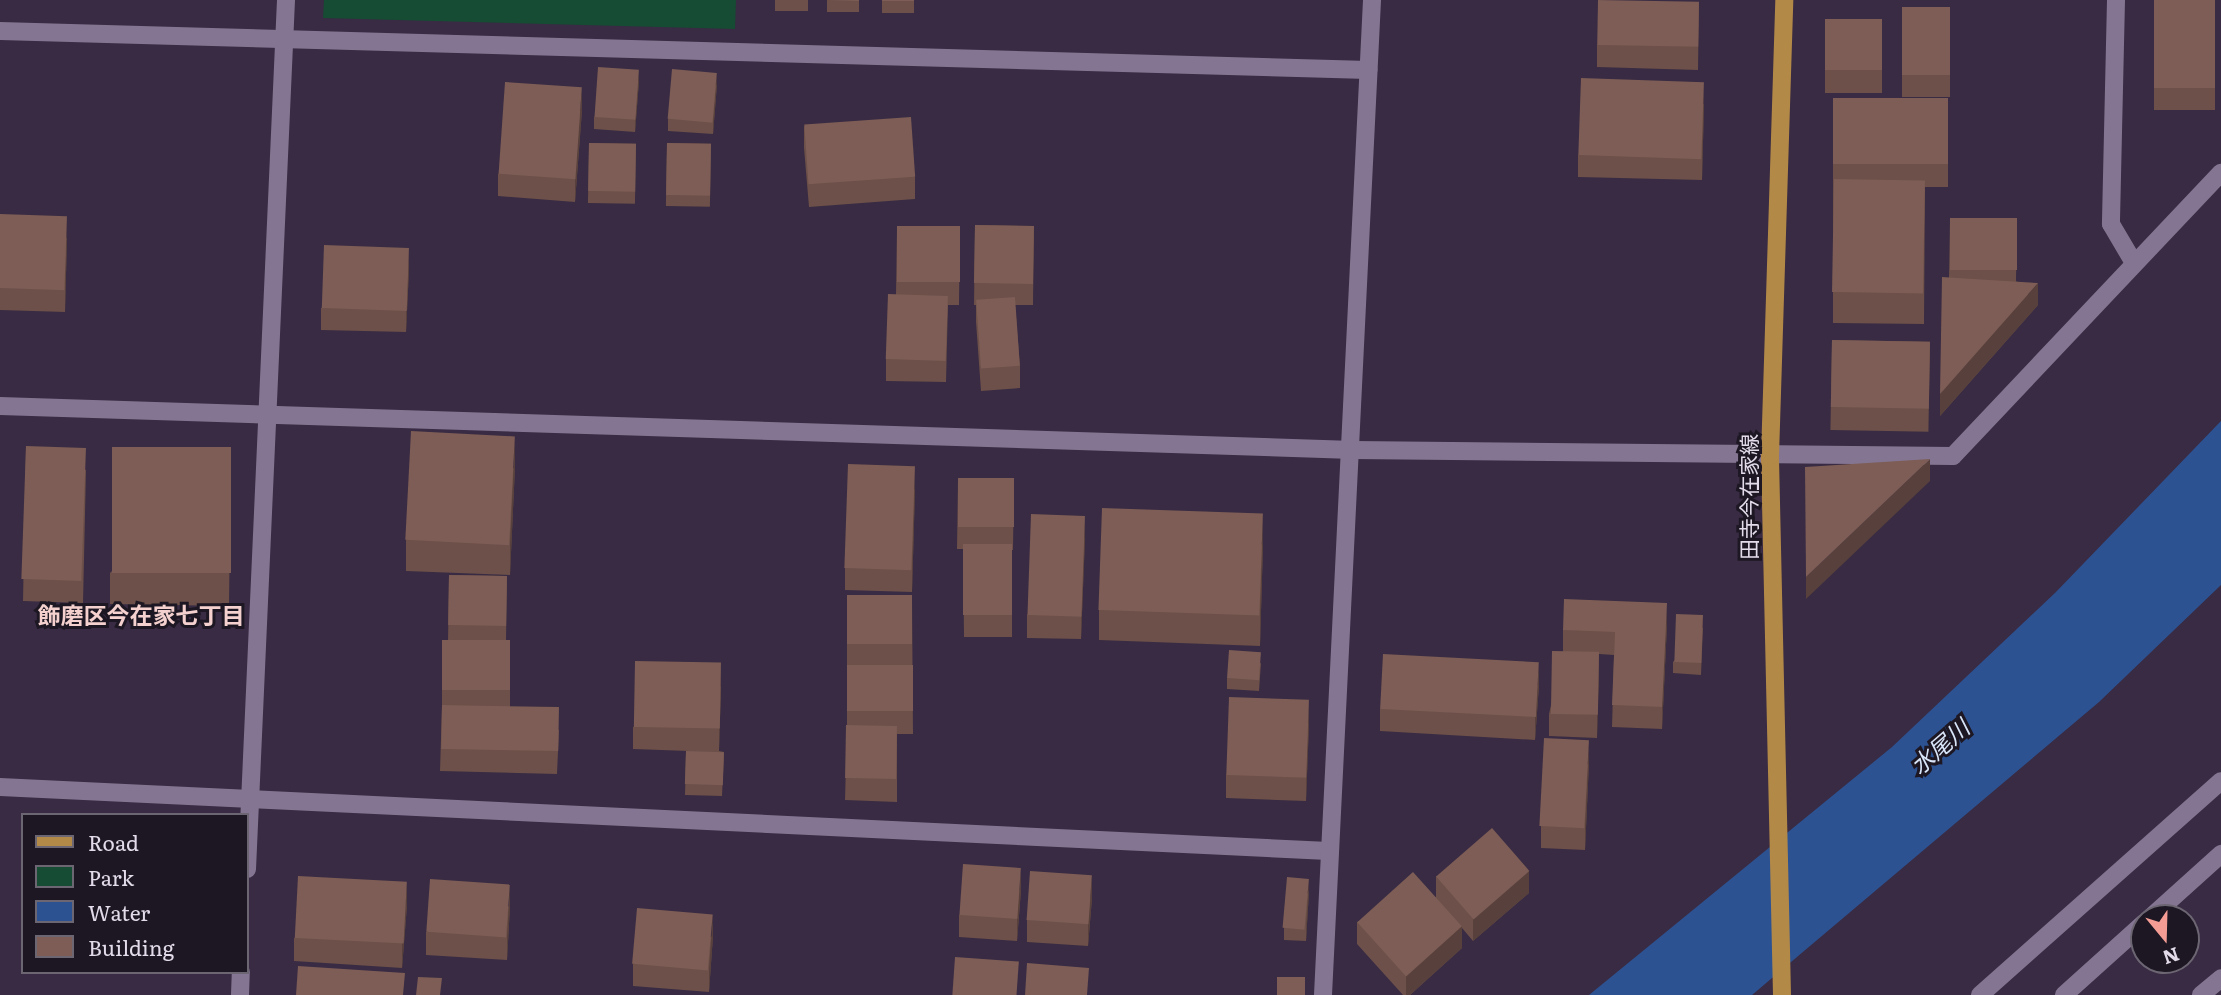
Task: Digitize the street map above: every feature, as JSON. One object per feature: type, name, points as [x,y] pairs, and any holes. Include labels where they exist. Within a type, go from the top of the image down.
[{"type":"main road","name":"田寺今在家線","points":[[1782,995],[1772,726],[1770,456],[1784,0]]},
{"type":"street","points":[[248,846],[286,0]]},
{"type":"street","points":[[1323,995],[1328,851],[1353,450],[1372,0]]},
{"type":"street","points":[[2116,0],[2111,224],[2134,263]]},
{"type":"street","points":[[0,31],[1368,70]]},
{"type":"street","points":[[0,406],[1353,450],[1953,456],[2221,173]]},
{"type":"street","points":[[1980,995],[2221,781]]},
{"type":"street","points":[[0,787],[1328,851]]},
{"type":"street","points":[[2166,904],[2221,854]]},
{"type":"street","points":[[2064,995],[2130,936]]},
{"type":"street","points":[[240,995],[242,974]]},
{"type":"street","points":[[2201,995],[2221,978]]},
{"type":"green space","points":[[324,0],[736,0],[735,29],[323,18]]},
{"type":"water","name":"水尾川","points":[[2221,421],[2221,585],[2099,702],[1752,995],[1589,995],[1892,747],[2056,592]]},
{"type":"building","points":[[914,0],[914,1],[882,1]]},
{"type":"building","points":[[1598,0],[1699,2],[1698,47],[1597,45]]},
{"type":"building","points":[[2154,0],[2215,0],[2215,88],[2154,88]]},
{"type":"building","points":[[1902,7],[1950,7],[1950,75],[1902,75]]},
{"type":"building","points":[[1825,19],[1882,19],[1882,70],[1825,70]]},
{"type":"building","points":[[598,67],[639,70],[635,120],[595,117]]},
{"type":"building","points":[[672,69],[717,73],[712,123],[668,119]]},
{"type":"building","points":[[1581,78],[1704,82],[1701,159],[1578,155]]},
{"type":"building","points":[[505,82],[582,87],[575,179],[499,174]]},
{"type":"building","points":[[1833,98],[1948,98],[1948,164],[1833,164]]},
{"type":"building","points":[[911,117],[915,177],[808,184],[804,124]]},
{"type":"building","points":[[589,143],[636,144],[635,192],[588,191]]},
{"type":"building","points":[[667,143],[711,144],[710,196],[666,195]]},
{"type":"building","points":[[1834,179],[1925,181],[1923,294],[1832,292]]},
{"type":"building","points":[[0,214],[67,216],[64,290],[0,288]]},
{"type":"building","points":[[1950,218],[2017,218],[2017,270],[1950,270]]},
{"type":"building","points":[[975,225],[1034,226],[1033,284],[974,283]]},
{"type":"building","points":[[897,226],[960,226],[960,282],[897,282]]},
{"type":"building","points":[[324,245],[409,248],[407,311],[322,308]]},
{"type":"building","points":[[1942,277],[2038,283],[1940,394]]},
{"type":"building","points":[[888,294],[948,296],[946,361],[886,359]]},
{"type":"building","points":[[1015,297],[1020,366],[981,369],[976,300]]},
{"type":"building","points":[[1832,340],[1930,342],[1929,409],[1831,407]]},
{"type":"building","points":[[411,431],[515,436],[509,545],[405,540]]},
{"type":"building","points":[[26,446],[86,448],[81,581],[21,579]]},
{"type":"building","points":[[112,447],[231,447],[231,573],[112,573]]},
{"type":"building","points":[[1930,459],[1806,577],[1805,467]]},
{"type":"building","points":[[848,464],[915,466],[911,570],[844,568]]},
{"type":"building","points":[[958,478],[1014,478],[1014,527],[958,527]]},
{"type":"building","points":[[1102,508],[1263,514],[1259,616],[1098,610]]},
{"type":"building","points":[[1031,514],[1085,516],[1081,617],[1027,615]]},
{"type":"building","points":[[963,544],[1012,544],[1012,615],[963,615]]},
{"type":"building","points":[[449,575],[507,576],[506,626],[448,625]]},
{"type":"building","points":[[847,595],[912,595],[912,644],[847,644]]},
{"type":"building","points":[[1564,599],[1667,603],[1662,707],[1612,705],[1615,632],[1563,630]]},
{"type":"building","points":[[1676,614],[1703,615],[1701,663],[1674,662]]},
{"type":"building","points":[[442,640],[510,640],[510,690],[442,690]]},
{"type":"building","points":[[1229,650],[1261,652],[1259,680],[1227,678]]},
{"type":"building","points":[[1552,651],[1599,652],[1598,715],[1551,714]]},
{"type":"building","points":[[1383,654],[1539,662],[1536,717],[1380,709]]},
{"type":"building","points":[[635,661],[721,663],[720,728],[634,727]]},
{"type":"building","points":[[847,665],[913,665],[913,711],[847,711]]},
{"type":"building","points":[[1229,697],[1309,700],[1306,778],[1226,775]]},
{"type":"building","points":[[442,705],[559,707],[558,751],[441,749]]},
{"type":"building","points":[[846,725],[897,726],[896,779],[845,778]]},
{"type":"building","points":[[1544,738],[1589,740],[1584,828],[1539,826]]},
{"type":"building","points":[[686,751],[724,752],[723,785],[685,784]]},
{"type":"building","points":[[1492,828],[1529,871],[1474,920],[1436,877]]},
{"type":"building","points":[[963,864],[1021,868],[1017,919],[959,915]]},
{"type":"building","points":[[1030,871],[1092,875],[1088,924],[1027,920]]},
{"type":"building","points":[[1413,872],[1462,926],[1406,976],[1357,922]]},
{"type":"building","points":[[298,876],[407,882],[404,944],[295,938]]},
{"type":"building","points":[[1287,877],[1309,879],[1304,930],[1283,928]]},
{"type":"building","points":[[430,879],[510,885],[506,937],[426,932]]},
{"type":"building","points":[[637,908],[713,915],[708,970],[632,964]]},
{"type":"building","points":[[955,957],[1019,961],[1016,995],[952,995]]},
{"type":"building","points":[[1027,963],[1089,968],[1087,995],[1025,995]]},
{"type":"building","points":[[298,966],[405,973],[403,995],[296,995]]},
{"type":"building","points":[[418,977],[442,978],[440,995],[416,995]]},
{"type":"building","points":[[1277,977],[1305,977],[1305,995],[1277,995]]},
{"type":"district","name":"飾磨区今在家七丁目","points":[[141,614]]}]
